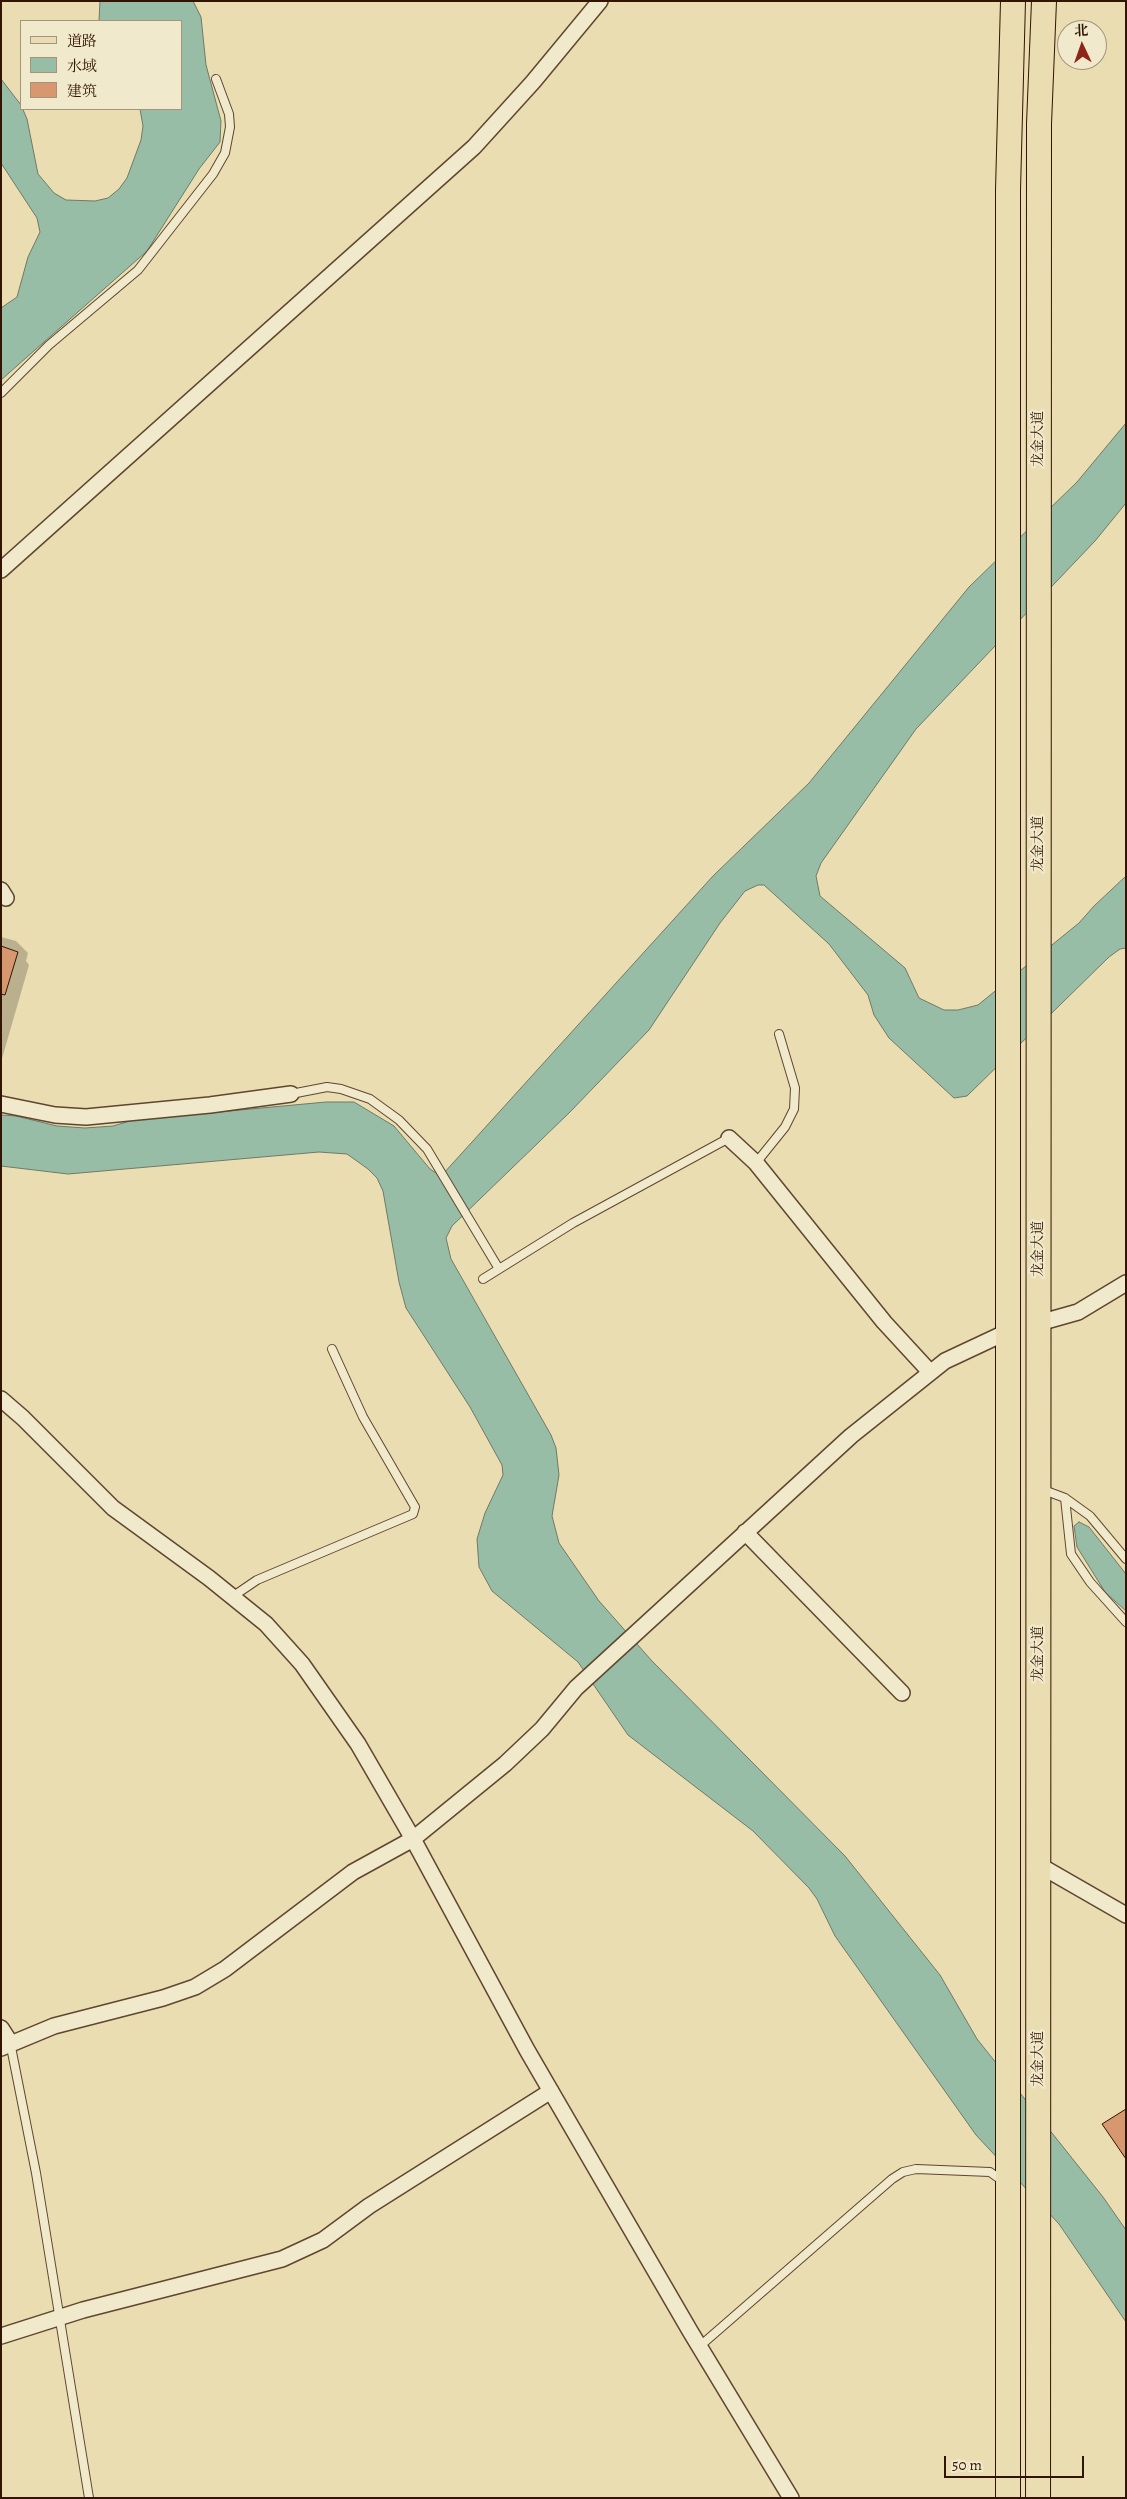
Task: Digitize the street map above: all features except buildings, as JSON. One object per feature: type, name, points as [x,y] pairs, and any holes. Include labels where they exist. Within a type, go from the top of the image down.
[{"type":"main road","points":[[1008,2498],[1008,133],[1013,1]]},
{"type":"main road","name":"龙金大道","points":[[1038,2498],[1039,124],[1044,1]]},
{"type":"street","points":[[1,570],[474,147],[528,89],[600,1]]},
{"type":"street","points":[[1,1104],[55,1115],[86,1117],[291,1094]]},
{"type":"street","points":[[729,1138],[756,1163],[884,1322],[930,1372]]},
{"type":"street","points":[[1039,1323],[1085,1308],[1126,1283]]},
{"type":"street","points":[[1,2028],[6,2045],[54,2026],[162,1998],[194,1987],[225,1969],[353,1872],[413,1839],[505,1764],[542,1729],[576,1688],[851,1436],[945,1361],[1008,1331]]},
{"type":"street","points":[[1,1399],[23,1418],[113,1508],[266,1624],[302,1664],[358,1744],[413,1839],[432,1878],[551,2091],[791,2498]]},
{"type":"street","points":[[745,1532],[902,1693]]},
{"type":"street","points":[[1039,1865],[1126,1915]]},
{"type":"street","points":[[1,2336],[238,2268],[282,2258],[323,2240],[369,2206],[551,2091]]},
{"type":"lane","points":[[1,393],[49,345],[138,270],[213,174],[225,153],[230,127],[229,114],[216,79]]},
{"type":"lane","points":[[756,1163],[785,1127],[794,1109],[795,1088],[779,1034]]},
{"type":"lane","points":[[291,1094],[327,1087],[356,1093],[370,1099],[414,1134],[440,1168],[499,1269]]},
{"type":"lane","points":[[483,1279],[573,1223],[729,1138]]},
{"type":"lane","points":[[232,1597],[257,1580],[413,1514],[415,1507],[363,1417],[332,1349]]},
{"type":"lane","points":[[1039,1489],[1065,1498],[1090,1516],[1126,1559]]},
{"type":"lane","points":[[1065,1498],[1071,1554],[1090,1582],[1126,1622]]},
{"type":"lane","points":[[6,2045],[36,2173],[89,2498]]},
{"type":"lane","points":[[700,2346],[892,2179],[903,2172],[916,2169],[990,2172],[1008,2185]]},
{"type":"water","points":[[100,1],[193,1],[201,17],[206,65],[221,121],[220,142],[199,169],[147,251],[1,380],[1,308],[17,297],[28,257],[40,232],[37,218],[1,163],[1,79],[20,104],[20,110],[23,110],[27,119],[38,174],[54,193],[66,200],[95,201],[108,198],[119,189],[127,178],[141,140],[143,126],[140,110],[182,110],[182,20],[99,20]]},
{"type":"water","points":[[1126,423],[1126,503],[1095,541],[916,729],[821,863],[816,876],[820,896],[905,968],[919,998],[944,1010],[958,1010],[978,1005],[1079,923],[1126,876],[1126,948],[1120,949],[1109,957],[967,1096],[954,1098],[889,1038],[874,1015],[868,995],[829,944],[764,885],[758,885],[745,891],[720,923],[649,1030],[570,1112],[452,1226],[446,1238],[451,1259],[551,1435],[556,1448],[559,1475],[552,1516],[559,1543],[599,1601],[652,1661],[845,1856],[940,1975],[977,2039],[1103,2197],[1126,2230],[1126,2322],[1059,2224],[976,2135],[835,1936],[817,1899],[809,1888],[753,1831],[628,1735],[578,1662],[492,1591],[479,1567],[477,1539],[485,1513],[503,1475],[502,1465],[470,1407],[406,1308],[399,1282],[383,1191],[377,1178],[347,1154],[319,1152],[68,1174],[1,1166],[1,1115],[16,1116],[57,1126],[85,1128],[113,1126],[133,1120],[326,1102],[354,1102],[394,1126],[430,1169],[436,1173],[443,1174],[713,876],[809,783],[969,587],[1077,482]]},
{"type":"water","points":[[1079,1522],[1089,1527],[1126,1574],[1126,1611],[1105,1592],[1077,1547],[1074,1526]]}]
